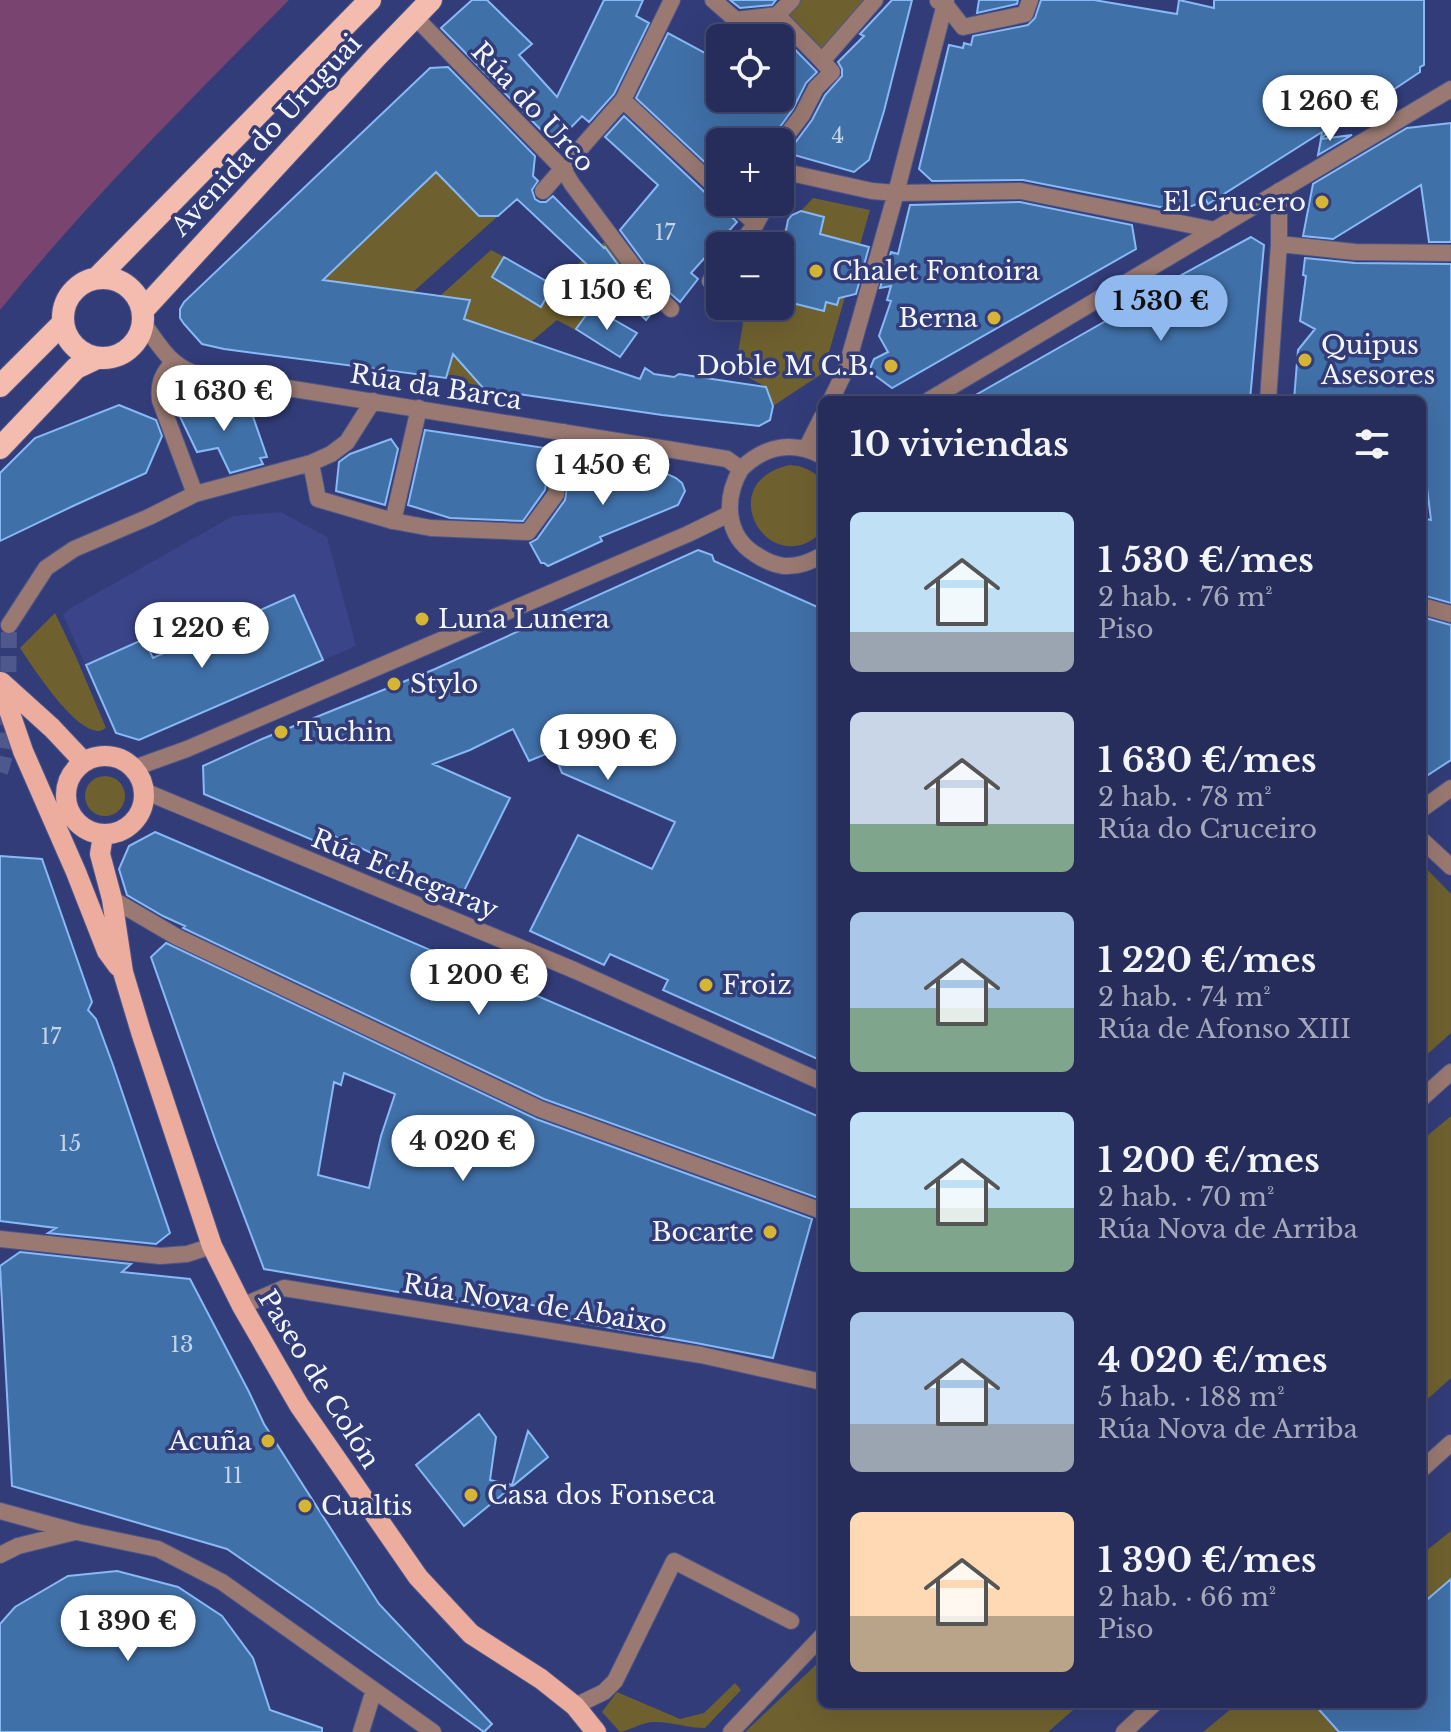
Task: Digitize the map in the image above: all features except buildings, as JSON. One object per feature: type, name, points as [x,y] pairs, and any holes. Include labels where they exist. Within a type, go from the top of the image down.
[{"type":"highway","name":"Avenida do Uruguai","points":[[97,278],[370,0]]},
{"type":"highway","name":"Avenida do Uruguai","points":[[143,316],[431,0]]},
{"type":"highway","points":[[97,278],[121,281],[131,289],[139,298],[143,316],[140,335],[132,346],[110,358],[97,358],[74,347],[62,324],[66,299],[85,281],[97,278]]},
{"type":"highway","points":[[0,386],[62,324]]},
{"type":"highway","points":[[0,448],[76,368],[97,358]]},
{"type":"main road","name":"Paseo de Colón","points":[[0,683],[52,728],[84,762]]},
{"type":"main road","name":"Paseo de Colón","points":[[0,683],[23,751],[107,951],[123,972]]},
{"type":"main road","points":[[110,756],[134,768],[141,779],[144,802],[134,822],[115,834],[103,835],[88,830],[75,820],[67,806],[66,789],[72,774],[84,762],[110,756]]},
{"type":"main road","name":"Paseo de Colón","points":[[103,835],[100,854],[112,899],[123,972],[212,1246],[242,1306],[299,1405],[418,1577],[471,1634],[541,1679],[575,1706],[596,1732]]},
{"type":"street","points":[[543,191],[623,100],[672,0]]},
{"type":"street","points":[[713,0],[736,20],[777,15],[792,0]]},
{"type":"street","points":[[822,61],[875,0]]},
{"type":"street","points":[[942,1],[963,27],[1025,14],[1030,0]]},
{"type":"street","points":[[833,396],[846,369],[896,193],[942,1]]},
{"type":"street","points":[[777,15],[832,72],[816,88],[792,128]]},
{"type":"street","name":"Rúa do Urco","points":[[415,17],[563,169],[651,290],[671,309]]},
{"type":"street","points":[[936,396],[1451,89]]},
{"type":"street","points":[[623,100],[706,178]]},
{"type":"street","points":[[794,179],[896,193],[1021,191],[1215,230]]},
{"type":"street","points":[[1268,396],[1279,244],[1279,191]]},
{"type":"street","points":[[747,216],[756,224]]},
{"type":"street","points":[[749,232],[760,216]]},
{"type":"street","points":[[1279,244],[1355,252],[1451,253]]},
{"type":"street","points":[[143,316],[172,363],[158,387],[160,400],[195,494]]},
{"type":"street","name":"Rúa da Barca","points":[[172,363],[194,373],[727,459],[741,469]]},
{"type":"street","points":[[9,625],[46,568],[74,549],[195,494],[311,463],[331,454],[347,442],[373,401]]},
{"type":"street","points":[[393,521],[419,408]]},
{"type":"street","points":[[311,463],[318,499],[393,521],[431,528],[528,532],[556,494],[564,432]]},
{"type":"street","points":[[818,454],[791,446],[758,454],[741,469],[731,490],[729,514],[735,534],[747,550],[764,561],[783,566],[803,565],[818,558]]},
{"type":"street","points":[[134,768],[187,749],[729,514]]},
{"type":"street","points":[[1426,607],[1451,614]]},
{"type":"street","points":[[1426,806],[1451,788]]},
{"type":"street","name":"Rúa Echegaray","points":[[144,791],[574,970],[818,1080]]},
{"type":"street","points":[[1426,844],[1451,867]]},
{"type":"street","points":[[112,899],[177,937],[540,1109],[818,1210]]},
{"type":"street","points":[[1426,1094],[1451,1072]]},
{"type":"street","points":[[0,1239],[160,1256],[187,1254],[212,1246]]},
{"type":"street","name":"Rúa Nova de Abaixo","points":[[242,1306],[284,1288],[701,1355],[818,1381]]},
{"type":"street","points":[[1426,1465],[1451,1443]]},
{"type":"street","points":[[0,1511],[77,1532],[158,1549],[222,1582],[433,1732]]},
{"type":"street","points":[[0,1555],[18,1546],[77,1532]]},
{"type":"street","points":[[575,1706],[604,1692],[615,1681],[674,1561],[791,1621]]},
{"type":"street","points":[[731,1732],[818,1640]]},
{"type":"street","points":[[361,1732],[374,1690]]},
{"type":"street","points":[[1124,1732],[1150,1708]]},
{"type":"shaded area","points":[[0,0],[289,0],[104,190],[0,310]]},
{"type":"shaded area","points":[[792,0],[875,0],[822,61],[794,32],[794,24],[786,24],[777,15]]},
{"type":"shaded area","points":[[436,172],[479,216],[498,216],[413,292],[323,280]]},
{"type":"shaded area","points":[[813,198],[870,210],[823,373],[773,406],[766,387],[735,370],[742,320],[794,320],[794,232],[782,232],[792,216]]},
{"type":"shaded area","points":[[609,238],[638,279],[632,286],[614,275],[584,318],[583,334],[557,320],[531,342],[484,360],[482,387],[446,378],[470,301],[440,296],[491,250],[504,257],[493,277],[541,307],[553,285]]},
{"type":"shaded area","points":[[790,465],[807,469],[818,477],[818,534],[802,544],[783,545],[767,538],[756,524],[751,507],[754,490],[766,475]]},
{"type":"shaded area","points":[[281,512],[327,537],[356,646],[139,739],[116,733],[63,615],[233,516]]},
{"type":"shaded area","points":[[55,613],[106,728],[93,730],[73,717],[20,648]]},
{"type":"shaded area","points":[[105,776],[119,782],[125,796],[119,810],[105,816],[91,810],[85,796],[91,782]]},
{"type":"shaded area","points":[[1426,868],[1451,894],[1451,1033],[1426,1055]]},
{"type":"shaded area","points":[[1451,1116],[1451,1378],[1426,1400],[1426,1137]]},
{"type":"shaded area","points":[[1451,1531],[1451,1732],[1203,1732],[1232,1708],[1426,1708],[1426,1551]]},
{"type":"shaded area","points":[[818,1663],[818,1708],[1075,1708],[1048,1732],[745,1732]]},
{"type":"shaded area","points":[[735,1683],[741,1690],[705,1728],[652,1722],[620,1732],[602,1712],[617,1692],[680,1719],[704,1713]]},
{"type":"tunnel","points":[[8,696],[9,625]]},
{"type":"tunnel","points":[[0,772],[8,719]]},
{"type":"place","name":"El Crucero","points":[[1322,202]]},
{"type":"place","name":"Chalet Fontoira","points":[[816,271]]},
{"type":"place","name":"Berna","points":[[994,318]]},
{"type":"place","name":"Quipus Asesores","points":[[1305,360]]},
{"type":"place","name":"Doble M C.B.","points":[[891,366]]},
{"type":"place","name":"Luna Lunera","points":[[422,619]]},
{"type":"place","name":"Stylo","points":[[394,684]]},
{"type":"place","name":"Tuchin","points":[[281,732]]},
{"type":"place","name":"Froiz","points":[[706,985]]},
{"type":"place","name":"Bocarte","points":[[770,1232]]},
{"type":"place","name":"Acuña","points":[[268,1441]]},
{"type":"place","name":"Casa dos Fonseca","points":[[471,1495]]},
{"type":"place","name":"Cualtis","points":[[305,1506]]}]
